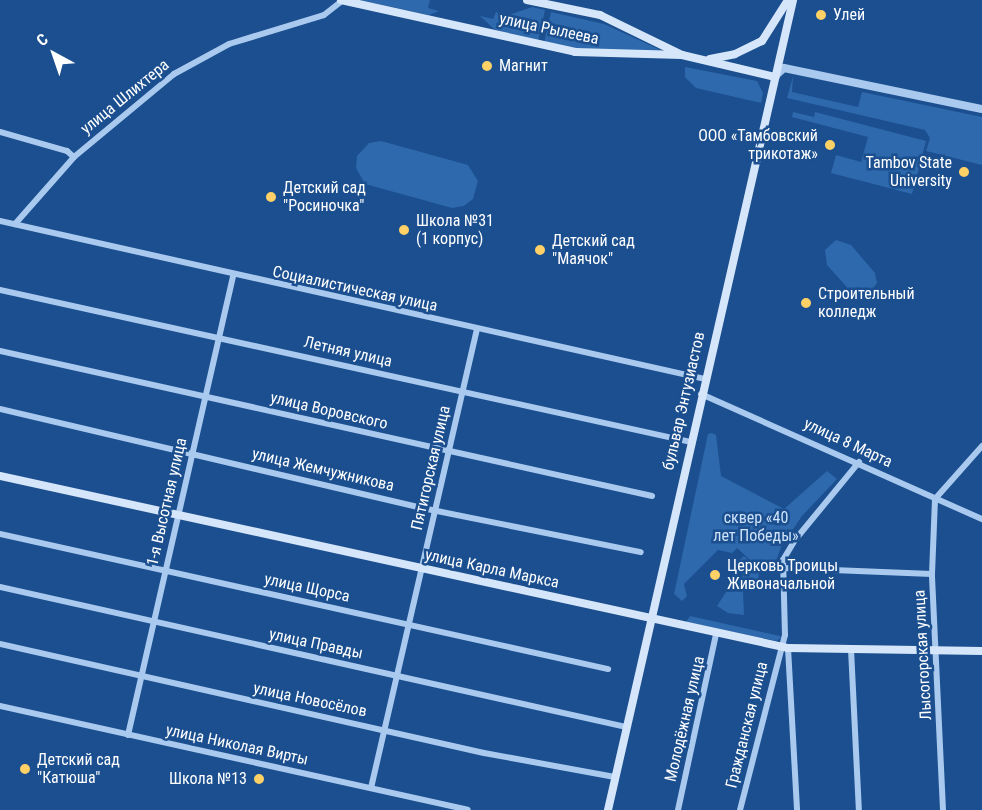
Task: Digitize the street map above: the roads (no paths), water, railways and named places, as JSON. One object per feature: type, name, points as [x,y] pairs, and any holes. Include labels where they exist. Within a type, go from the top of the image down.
[{"type":"main road","name":"улица Рылеева","points":[[342,0],[575,52],[682,55]]},
{"type":"main road","name":"улица Рылеева","points":[[527,0],[615,20],[682,55],[775,77]]},
{"type":"main road","points":[[701,60],[735,54],[762,41],[790,0]]},
{"type":"main road","name":"бульвар Энтузиастов","points":[[608,810],[775,77],[790,0]]},
{"type":"main road","name":"улица Карла Маркса","points":[[0,476],[422,570],[785,647],[982,651]]},
{"type":"street","name":"улица Шлихтера","points":[[15,224],[74,157],[142,97],[198,58],[268,29],[324,15],[342,0]]},
{"type":"street","name":"улица Рылеева","points":[[775,77],[784,68],[982,109]]},
{"type":"street","points":[[0,132],[67,151],[74,157]]},
{"type":"street","name":"Социалистическая улица","points":[[0,221],[233,276],[705,379]]},
{"type":"street","name":"1-я Высотная улица","points":[[128,735],[233,276]]},
{"type":"street","name":"Летняя улица","points":[[0,290],[691,442]]},
{"type":"street","name":"Пятигорская улица","points":[[371,788],[477,329]]},
{"type":"street","name":"улица Воровского","points":[[0,351],[652,496]]},
{"type":"street","name":"улица 8 Марта","points":[[701,394],[859,462],[982,519]]},
{"type":"street","name":"улица Жемчужникова","points":[[0,409],[435,511],[641,552]]},
{"type":"street","points":[[935,499],[982,446]]},
{"type":"street","points":[[797,810],[785,647],[783,568],[795,540],[859,462]]},
{"type":"street","name":"Лысогорская улица","points":[[935,499],[932,574],[943,810]]},
{"type":"street","name":"улица Щорса","points":[[0,534],[608,669]]},
{"type":"street","points":[[783,568],[932,574]]},
{"type":"street","name":"улица Правды","points":[[0,587],[398,674],[626,727]]},
{"type":"street","name":"Молодёжная улица","points":[[678,810],[717,634]]},
{"type":"street","name":"улица Новосёлов","points":[[0,644],[384,730],[615,777]]},
{"type":"street","name":"Гражданская улица","points":[[740,810],[785,647]]},
{"type":"street","points":[[850,649],[858,810]]},
{"type":"street","name":"улица Николая Вирты","points":[[0,706],[468,810]]},
{"type":"place","name":"Улей","points":[[821,15]]},
{"type":"place","name":"Магнит","points":[[487,66]]},
{"type":"place","name":"ООО «Тамбовский трикотаж»","points":[[830,145]]},
{"type":"place","name":"Tambov State University","points":[[964,172]]},
{"type":"place","name":"Детский сад \"Росиночка\"","points":[[271,197]]},
{"type":"place","name":"Школа №31 (1 корпус)","points":[[404,230]]},
{"type":"place","name":"Детский сад \"Маячок\"","points":[[540,250]]},
{"type":"place","name":"Строительный колледж","points":[[806,303]]},
{"type":"place","name":"Церковь Троицы Живоначальной","points":[[715,575]]},
{"type":"place","name":"Детский сад \"Катюша\"","points":[[25,769]]},
{"type":"place","name":"Школа №13","points":[[259,779]]},
{"type":"park label","name":"cквер «40 лет Победы»","points":[[756,527]]}]
